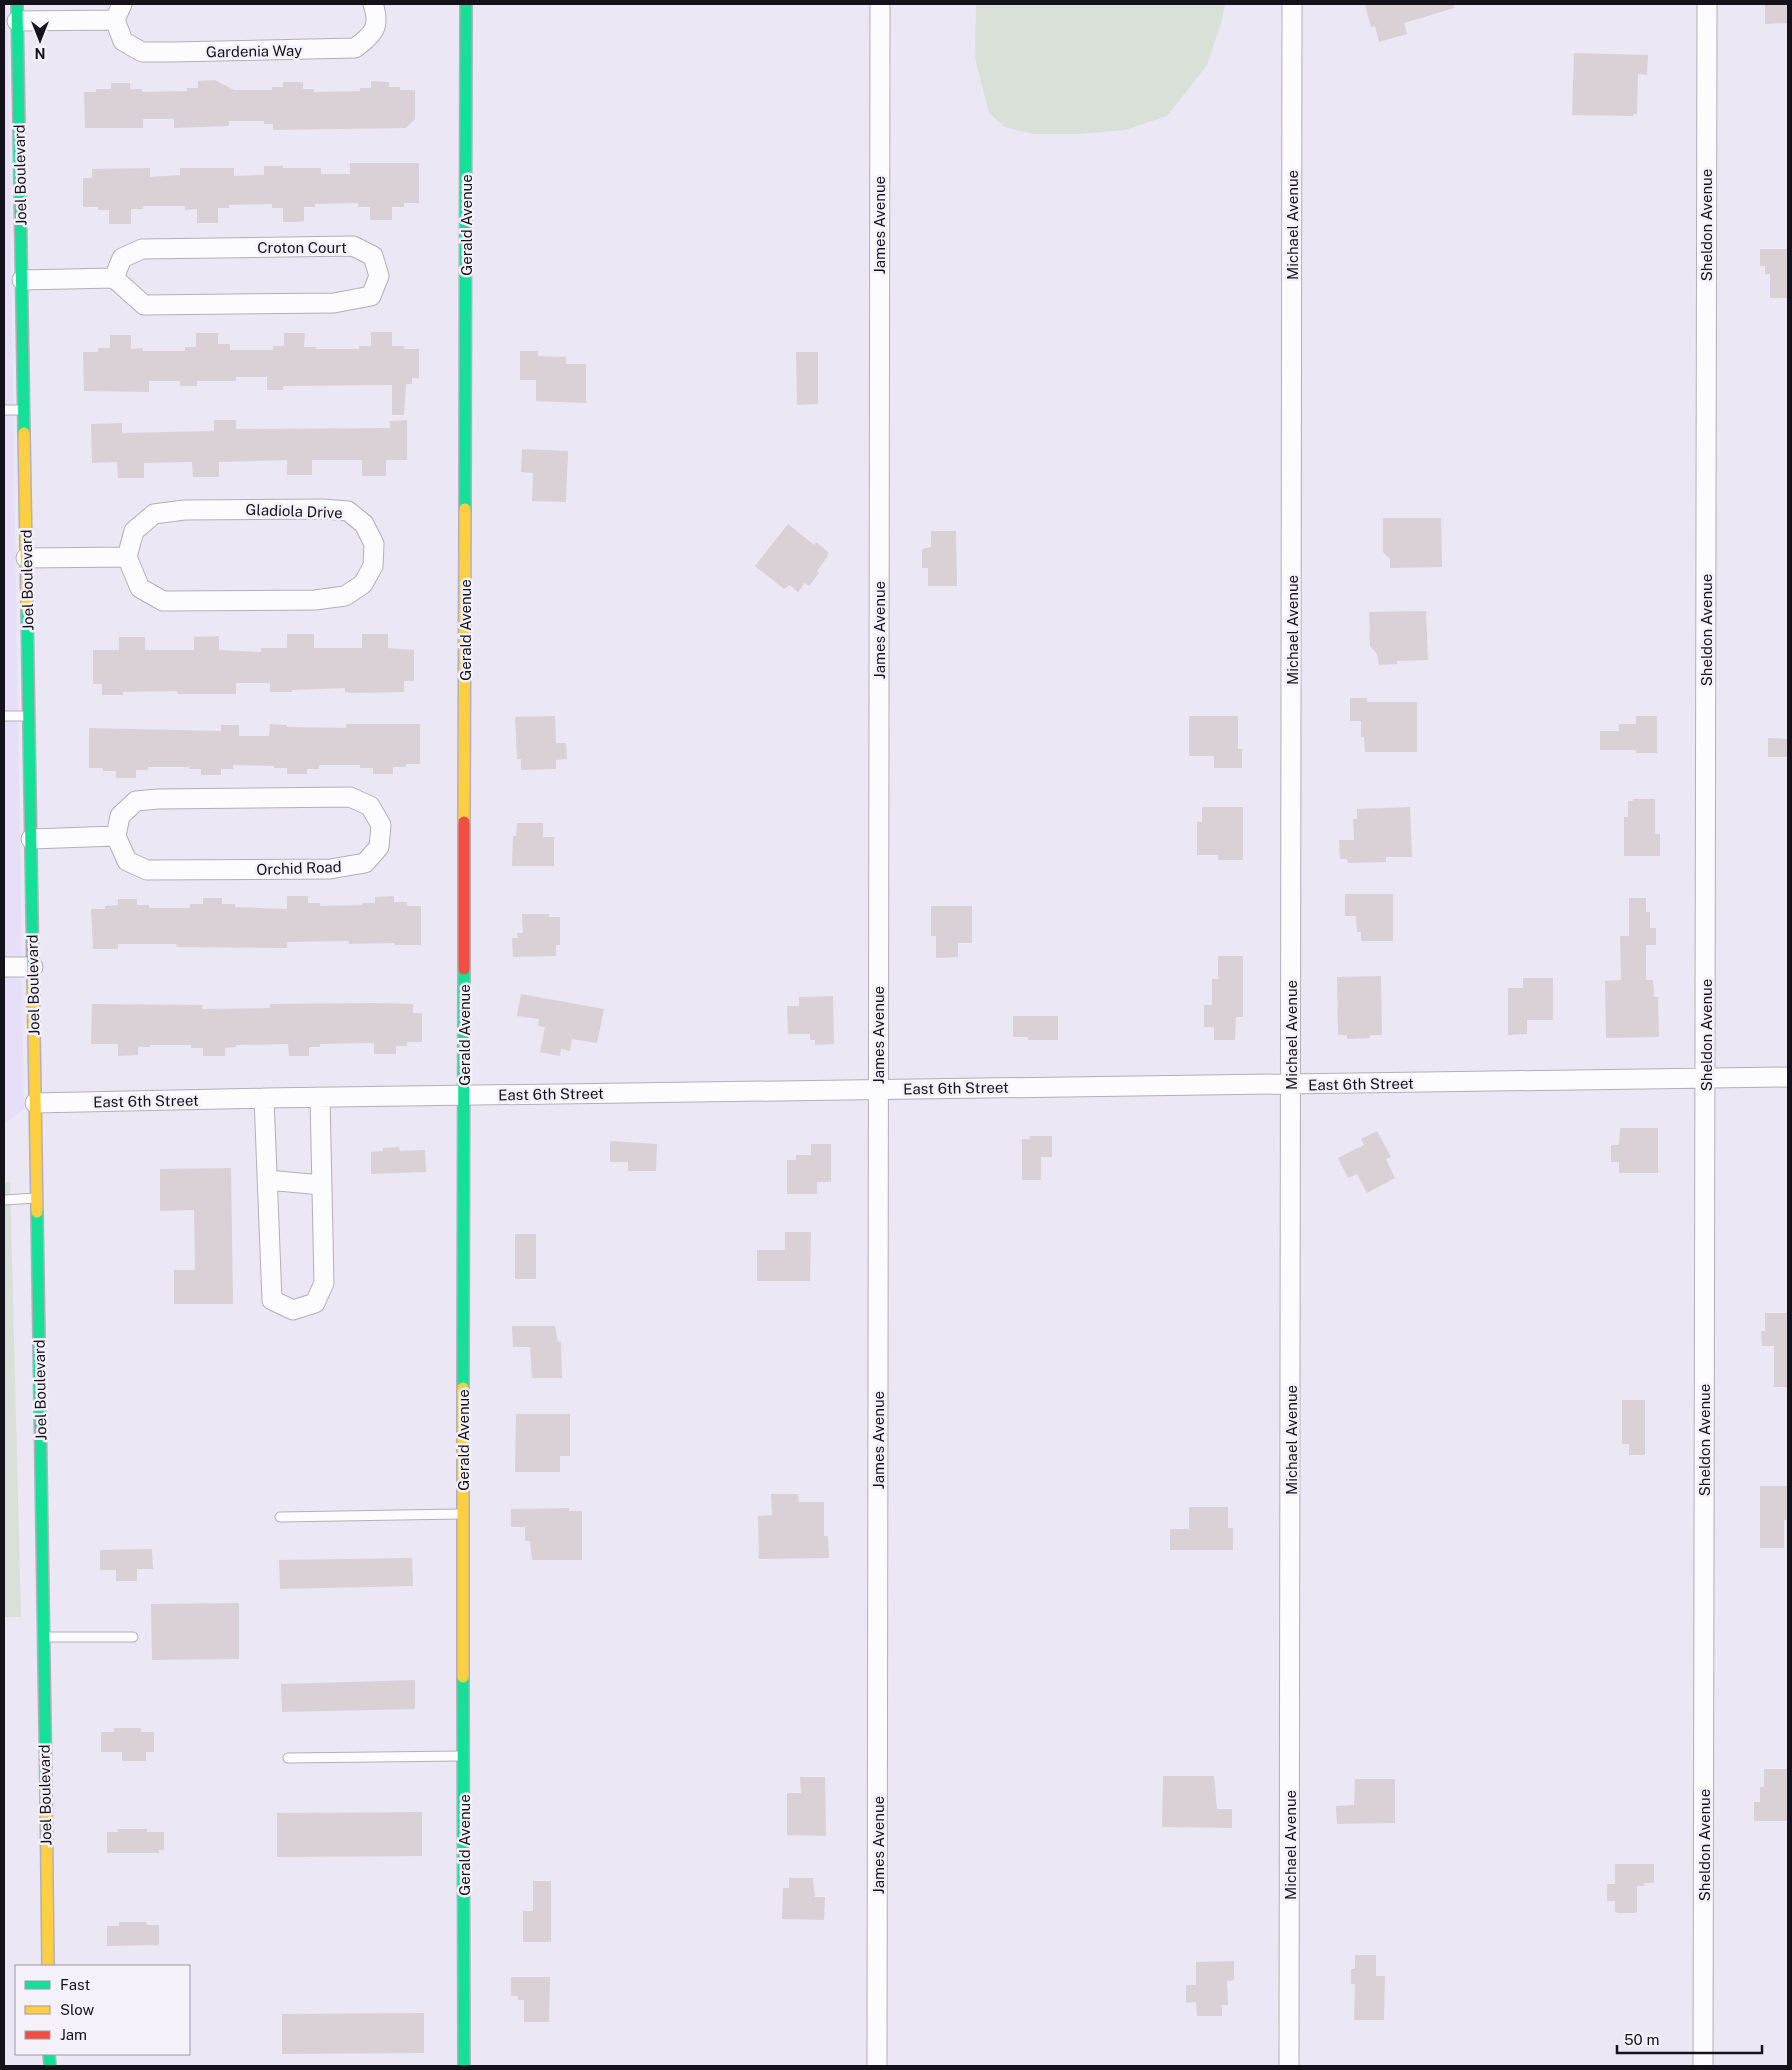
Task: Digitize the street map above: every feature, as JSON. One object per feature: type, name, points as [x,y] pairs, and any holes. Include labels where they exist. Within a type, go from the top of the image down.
[{"type":"street","name":"Gardenia Way","points":[[17,12],[118,12],[123,41],[142,52],[346,49],[355,48],[371,36],[377,16],[373,4]]},
{"type":"street","name":"Gerald Avenue","points":[[464,2066],[463,1514],[466,4]]},
{"type":"street","name":"James Avenue","points":[[877,2066],[880,4]]},
{"type":"street","name":"Michael Avenue","points":[[1289,2066],[1292,4]]},
{"type":"street","name":"Sheldon Avenue","points":[[1703,2066],[1707,4]]},
{"type":"street","name":"Joel Boulevard","points":[[17,12],[34,1103],[43,1537],[48,1965]]},
{"type":"street","name":"Croton Court","points":[[353,246],[372,256],[380,276],[370,296],[334,303],[144,305],[114,278],[122,258],[142,249],[353,246]]},
{"type":"street","points":[[22,280],[114,278]]},
{"type":"street","name":"Gladiola Drive","points":[[323,509],[348,511],[364,524],[374,544],[373,566],[363,584],[345,596],[315,600],[163,601],[140,588],[127,557],[134,531],[154,514],[184,510],[323,509]]},
{"type":"street","points":[[26,558],[127,557]]},
{"type":"street","name":"Orchid Road","points":[[350,796],[370,806],[381,825],[379,847],[365,864],[330,869],[147,870],[127,861],[116,836],[120,816],[136,801],[158,799],[350,796]]},
{"type":"street","points":[[31,839],[116,836]]},
{"type":"street","points":[[4,967],[33,967]]},
{"type":"street","name":"East 6th Street","points":[[34,1103],[320,1097],[1788,1077]]},
{"type":"street","points":[[264,1098],[272,1300],[293,1310],[315,1303],[324,1283],[320,1097]]},
{"type":"street","points":[[267,1180],[322,1186]]},
{"type":"lane","points":[[4,410],[24,410]]},
{"type":"lane","points":[[4,716],[29,716]]},
{"type":"lane","points":[[4,1200],[36,1198]]},
{"type":"lane","points":[[280,1517],[463,1514]]},
{"type":"lane","points":[[43,1637],[133,1637]]},
{"type":"lane","points":[[288,1758],[464,1756]]},
{"type":"shaded area","points":[[4,4],[7,4],[24,1109],[4,1124]]},
{"type":"shaded area","points":[[976,4],[1225,4],[1222,20],[1207,65],[1167,116],[1125,130],[1080,134],[1033,134],[1005,127],[989,113],[975,58]]},
{"type":"shaded area","points":[[4,1182],[10,1182],[21,1617],[4,1617]]},
{"type":"building","points":[[1365,4],[1454,4],[1454,8],[1404,23],[1407,34],[1379,42],[1375,26],[1371,27]]},
{"type":"building","points":[[1765,4],[1788,4],[1788,23],[1765,24]]},
{"type":"building","points":[[1574,53],[1648,55],[1647,75],[1638,74],[1637,114],[1633,114],[1633,116],[1572,115]]},
{"type":"building","points":[[215,80],[234,90],[272,90],[272,87],[283,87],[283,82],[303,82],[303,89],[314,89],[314,92],[360,91],[360,88],[371,88],[371,81],[389,82],[389,87],[400,87],[400,90],[415,90],[415,119],[406,128],[273,130],[273,124],[264,124],[264,121],[229,121],[229,126],[174,128],[174,119],[143,119],[143,128],[85,128],[84,92],[96,92],[96,89],[111,89],[111,83],[130,83],[130,89],[142,89],[142,92],[187,91],[187,88],[198,88],[198,81]]},
{"type":"building","points":[[350,163],[419,163],[419,203],[404,203],[404,207],[392,207],[392,220],[370,220],[370,207],[358,207],[358,203],[315,204],[315,207],[304,207],[304,221],[295,222],[283,222],[283,208],[272,208],[272,204],[229,205],[229,208],[218,208],[218,223],[197,223],[197,209],[185,210],[185,206],[143,206],[143,209],[131,209],[131,224],[109,224],[109,210],[98,210],[98,207],[83,207],[83,178],[92,178],[92,169],[150,168],[150,177],[180,175],[180,168],[234,168],[234,176],[264,175],[264,166],[321,168],[321,174],[350,174]]},
{"type":"building","points":[[1760,249],[1788,249],[1788,298],[1770,298],[1770,274],[1765,274],[1765,266],[1760,266]]},
{"type":"building","points":[[371,332],[392,332],[392,346],[404,346],[404,349],[419,349],[419,378],[412,378],[412,384],[406,384],[404,415],[392,415],[392,385],[283,386],[283,390],[267,390],[267,377],[236,377],[236,381],[197,381],[197,386],[180,386],[180,381],[149,381],[149,392],[84,391],[83,352],[98,352],[98,348],[110,348],[110,335],[131,335],[131,349],[143,348],[143,351],[185,351],[185,347],[196,347],[196,333],[218,333],[218,344],[230,344],[230,350],[273,350],[273,346],[284,346],[284,333],[305,333],[304,347],[316,347],[316,349],[359,349],[359,346],[371,346]]},
{"type":"building","points":[[520,351],[538,351],[538,356],[566,357],[566,364],[586,364],[586,403],[536,401],[536,380],[520,380]]},
{"type":"building","points":[[796,352],[818,352],[818,404],[797,405]]},
{"type":"building","points":[[214,420],[236,420],[236,429],[390,428],[390,421],[407,420],[407,460],[386,460],[386,476],[362,476],[362,460],[312,460],[312,475],[287,475],[287,460],[219,462],[219,477],[193,477],[192,462],[144,463],[144,478],[118,478],[117,462],[92,463],[91,424],[122,423],[122,433],[214,431]]},
{"type":"building","points":[[522,449],[568,451],[566,502],[532,501],[533,473],[521,472]]},
{"type":"building","points":[[1383,518],[1441,518],[1442,567],[1390,568],[1390,559],[1383,552]]},
{"type":"building","points":[[788,524],[814,545],[816,542],[829,553],[817,571],[819,573],[809,586],[805,583],[798,592],[790,585],[784,589],[755,566]]},
{"type":"building","points":[[931,531],[956,531],[957,586],[928,586],[928,568],[922,568],[922,549],[931,547]]},
{"type":"building","points":[[1426,611],[1428,660],[1397,661],[1397,664],[1379,665],[1377,654],[1370,646],[1369,612]]},
{"type":"building","points":[[287,634],[314,634],[314,648],[362,648],[362,634],[388,634],[388,648],[414,650],[414,681],[404,681],[404,692],[355,693],[345,692],[345,688],[270,692],[270,683],[236,683],[236,694],[177,694],[177,691],[123,692],[123,695],[102,695],[102,684],[93,684],[93,650],[119,650],[119,637],[145,637],[145,650],[194,650],[194,637],[219,636],[219,650],[261,652],[261,648],[287,648]]},
{"type":"building","points":[[1350,698],[1367,698],[1367,702],[1417,702],[1417,752],[1365,752],[1364,737],[1361,737],[1361,721],[1350,721]]},
{"type":"building","points":[[555,716],[556,743],[566,743],[567,759],[556,760],[556,769],[521,770],[521,759],[517,759],[515,717]]},
{"type":"building","points":[[1189,716],[1238,716],[1238,749],[1242,749],[1242,768],[1214,768],[1214,756],[1189,756]]},
{"type":"building","points":[[1636,716],[1657,716],[1657,753],[1636,753],[1636,750],[1600,750],[1600,731],[1619,731],[1619,724],[1636,724]]},
{"type":"building","points":[[270,724],[287,725],[287,727],[346,728],[346,724],[420,724],[420,764],[406,764],[406,767],[393,767],[393,774],[373,774],[373,768],[360,768],[360,765],[319,765],[319,769],[307,769],[307,774],[287,774],[287,768],[233,765],[233,769],[221,769],[221,775],[201,775],[201,769],[189,769],[189,767],[148,767],[148,770],[136,770],[136,778],[116,778],[116,771],[103,771],[103,768],[89,768],[89,728],[221,731],[221,725],[239,725],[239,736],[269,736]]},
{"type":"building","points":[[1768,738],[1788,739],[1788,757],[1768,757]]},
{"type":"building","points":[[1633,799],[1655,799],[1655,834],[1660,834],[1660,856],[1624,856],[1624,817],[1628,817],[1628,801],[1633,801]]},
{"type":"building","points":[[1202,807],[1243,807],[1243,860],[1218,860],[1218,855],[1197,855],[1197,822],[1202,822]]},
{"type":"building","points":[[1410,807],[1412,857],[1386,857],[1386,862],[1348,863],[1347,859],[1340,859],[1339,840],[1354,840],[1353,819],[1357,819],[1357,809]]},
{"type":"building","points":[[517,823],[543,823],[543,837],[554,837],[554,866],[512,866],[513,836],[516,836]]},
{"type":"building","points":[[1345,894],[1393,894],[1393,941],[1361,941],[1361,932],[1357,932],[1356,916],[1345,916]]},
{"type":"building","points":[[287,896],[308,896],[308,903],[320,903],[320,906],[362,905],[362,903],[375,903],[375,897],[394,896],[394,902],[407,902],[407,906],[421,906],[421,945],[395,945],[394,943],[349,944],[348,941],[287,942],[287,948],[177,947],[176,944],[118,944],[118,949],[93,949],[91,909],[105,909],[105,906],[118,905],[118,899],[137,899],[137,905],[149,905],[149,908],[190,908],[190,904],[203,904],[203,898],[222,898],[222,904],[235,904],[235,907],[287,909]]},
{"type":"building","points":[[1629,898],[1646,898],[1646,912],[1650,912],[1650,928],[1656,928],[1656,945],[1646,945],[1646,980],[1653,980],[1654,997],[1658,997],[1659,1037],[1606,1038],[1605,981],[1621,980],[1620,936],[1629,936]]},
{"type":"building","points":[[931,906],[972,906],[972,943],[958,943],[958,957],[936,958],[936,936],[931,936]]},
{"type":"building","points":[[522,914],[549,914],[549,917],[560,917],[560,945],[556,945],[556,956],[513,957],[512,938],[518,938],[517,933],[523,933]]},
{"type":"building","points":[[1218,956],[1243,956],[1243,1017],[1236,1017],[1235,1040],[1214,1040],[1214,1027],[1204,1027],[1204,1005],[1212,1005],[1212,979],[1218,979]]},
{"type":"building","points":[[1381,976],[1382,1035],[1370,1035],[1370,1038],[1347,1039],[1347,1035],[1338,1035],[1337,977]]},
{"type":"building","points":[[1523,978],[1553,978],[1553,1020],[1527,1020],[1527,1034],[1508,1035],[1508,988],[1523,988]]},
{"type":"building","points":[[521,994],[604,1009],[597,1043],[572,1039],[570,1051],[561,1049],[560,1056],[540,1052],[545,1027],[538,1026],[539,1019],[517,1016]]},
{"type":"building","points":[[833,996],[834,1044],[815,1045],[815,1040],[810,1040],[810,1034],[788,1034],[787,1006],[799,1006],[799,997]]},
{"type":"building","points":[[92,1004],[202,1005],[202,1009],[270,1008],[270,1004],[413,1004],[413,1013],[422,1013],[422,1042],[407,1042],[407,1046],[396,1046],[396,1054],[374,1054],[374,1043],[320,1044],[320,1047],[309,1047],[309,1056],[289,1056],[288,1044],[236,1045],[236,1047],[225,1048],[225,1056],[203,1056],[203,1048],[191,1048],[191,1045],[150,1045],[150,1047],[138,1047],[138,1055],[118,1056],[118,1044],[91,1044]]},
{"type":"building","points":[[1013,1016],[1058,1016],[1058,1040],[1028,1040],[1028,1037],[1013,1037]]},
{"type":"building","points":[[1620,1128],[1658,1128],[1658,1173],[1619,1173],[1619,1162],[1611,1162],[1611,1145],[1619,1145]]},
{"type":"building","points":[[1377,1131],[1391,1157],[1386,1159],[1395,1178],[1367,1193],[1357,1174],[1348,1178],[1338,1158],[1364,1145],[1361,1139]]},
{"type":"building","points":[[1030,1136],[1052,1136],[1052,1157],[1041,1157],[1041,1180],[1022,1180],[1022,1139],[1030,1139]]},
{"type":"building","points":[[610,1141],[657,1144],[656,1171],[628,1171],[628,1162],[610,1162]]},
{"type":"building","points":[[811,1144],[831,1144],[831,1182],[817,1182],[817,1194],[787,1194],[787,1160],[796,1160],[796,1155],[811,1155]]},
{"type":"building","points":[[399,1147],[400,1151],[425,1150],[426,1172],[371,1174],[371,1152],[383,1151],[383,1148]]},
{"type":"building","points":[[231,1168],[233,1304],[174,1304],[174,1270],[195,1270],[194,1210],[160,1211],[160,1169]]},
{"type":"building","points":[[785,1232],[811,1232],[810,1281],[757,1281],[757,1250],[785,1250]]},
{"type":"building","points":[[515,1234],[536,1234],[536,1279],[515,1279]]},
{"type":"building","points":[[1765,1313],[1788,1313],[1788,1387],[1774,1387],[1774,1346],[1762,1346],[1761,1331],[1765,1331]]},
{"type":"building","points":[[512,1326],[555,1326],[558,1342],[561,1341],[562,1378],[532,1378],[530,1347],[513,1347]]},
{"type":"building","points":[[1622,1400],[1645,1400],[1645,1455],[1629,1455],[1629,1444],[1622,1444]]},
{"type":"building","points":[[516,1414],[570,1414],[570,1456],[560,1456],[560,1472],[515,1472]]},
{"type":"building","points":[[1760,1486],[1788,1486],[1788,1520],[1784,1520],[1784,1548],[1760,1548]]},
{"type":"building","points":[[771,1494],[798,1494],[799,1502],[824,1502],[824,1536],[828,1536],[829,1558],[759,1559],[758,1516],[772,1515]]},
{"type":"building","points":[[1189,1507],[1228,1507],[1228,1528],[1233,1528],[1233,1550],[1170,1550],[1170,1529],[1189,1529]]},
{"type":"building","points":[[569,1508],[569,1511],[582,1511],[582,1560],[532,1560],[530,1541],[525,1541],[525,1527],[511,1527],[511,1509]]},
{"type":"building","points":[[152,1549],[153,1569],[137,1569],[137,1581],[116,1581],[116,1570],[100,1570],[100,1550]]},
{"type":"building","points":[[412,1558],[413,1586],[280,1589],[279,1560]]},
{"type":"building","points":[[239,1603],[239,1659],[152,1660],[151,1604]]},
{"type":"building","points":[[415,1680],[415,1709],[282,1712],[281,1684]]},
{"type":"building","points":[[114,1728],[141,1728],[141,1732],[154,1732],[154,1752],[146,1752],[146,1761],[122,1761],[122,1752],[101,1752],[101,1732],[114,1732]]},
{"type":"building","points":[[1764,1769],[1788,1769],[1788,1821],[1754,1821],[1754,1802],[1760,1802],[1760,1787],[1764,1787]]},
{"type":"building","points":[[1163,1776],[1214,1776],[1217,1809],[1232,1809],[1232,1828],[1162,1827]]},
{"type":"building","points":[[800,1777],[825,1777],[826,1836],[787,1835],[787,1793],[801,1793]]},
{"type":"building","points":[[1355,1779],[1395,1779],[1395,1823],[1337,1824],[1336,1806],[1354,1805]]},
{"type":"building","points":[[422,1812],[422,1856],[277,1857],[277,1813]]},
{"type":"building","points":[[118,1829],[147,1829],[147,1832],[164,1832],[164,1850],[159,1850],[159,1853],[107,1853],[107,1832],[118,1832]]},
{"type":"building","points":[[1615,1864],[1654,1864],[1654,1883],[1644,1883],[1644,1886],[1637,1886],[1637,1912],[1635,1913],[1615,1912],[1615,1901],[1607,1901],[1607,1884],[1615,1884]]},
{"type":"building","points":[[789,1878],[813,1878],[815,1897],[825,1897],[824,1920],[782,1919],[783,1888],[789,1888]]},
{"type":"building","points":[[533,1881],[551,1881],[551,1942],[523,1942],[523,1911],[533,1911]]},
{"type":"building","points":[[119,1922],[146,1922],[147,1925],[159,1925],[159,1945],[107,1946],[107,1926],[119,1926]]},
{"type":"building","points":[[1355,1955],[1376,1955],[1376,1976],[1385,1976],[1384,2020],[1354,2020],[1355,1984],[1351,1984],[1351,1969],[1355,1969]]},
{"type":"building","points":[[1234,1961],[1234,1980],[1227,1981],[1228,2005],[1222,2005],[1222,2016],[1197,2016],[1196,2002],[1186,2003],[1186,1985],[1196,1985],[1196,1962]]},
{"type":"building","points":[[511,1977],[550,1977],[549,2022],[524,2022],[524,2000],[518,2000],[518,1996],[511,1996]]},
{"type":"building","points":[[424,2013],[424,2053],[282,2054],[282,2014]]},
{"type":"traffic: fast","points":[[17,4],[24,433]]},
{"type":"traffic: fast","points":[[465,509],[466,4]]},
{"type":"traffic: fast","points":[[27,608],[33,974]]},
{"type":"traffic: fast","points":[[463,1388],[464,969]]},
{"type":"traffic: fast","points":[[37,1212],[46,1789]]},
{"type":"traffic: fast","points":[[463,1677],[464,2066]]},
{"type":"traffic: fast","points":[[49,2055],[50,2066]]},
{"type":"traffic: slow","points":[[24,433],[27,608]]},
{"type":"traffic: slow","points":[[464,822],[465,509]]},
{"type":"traffic: slow","points":[[33,974],[37,1212]]},
{"type":"traffic: slow","points":[[463,1388],[463,1677]]},
{"type":"traffic: slow","points":[[46,1789],[48,1965]]},
{"type":"traffic: jam","points":[[464,822],[464,969]]}]
